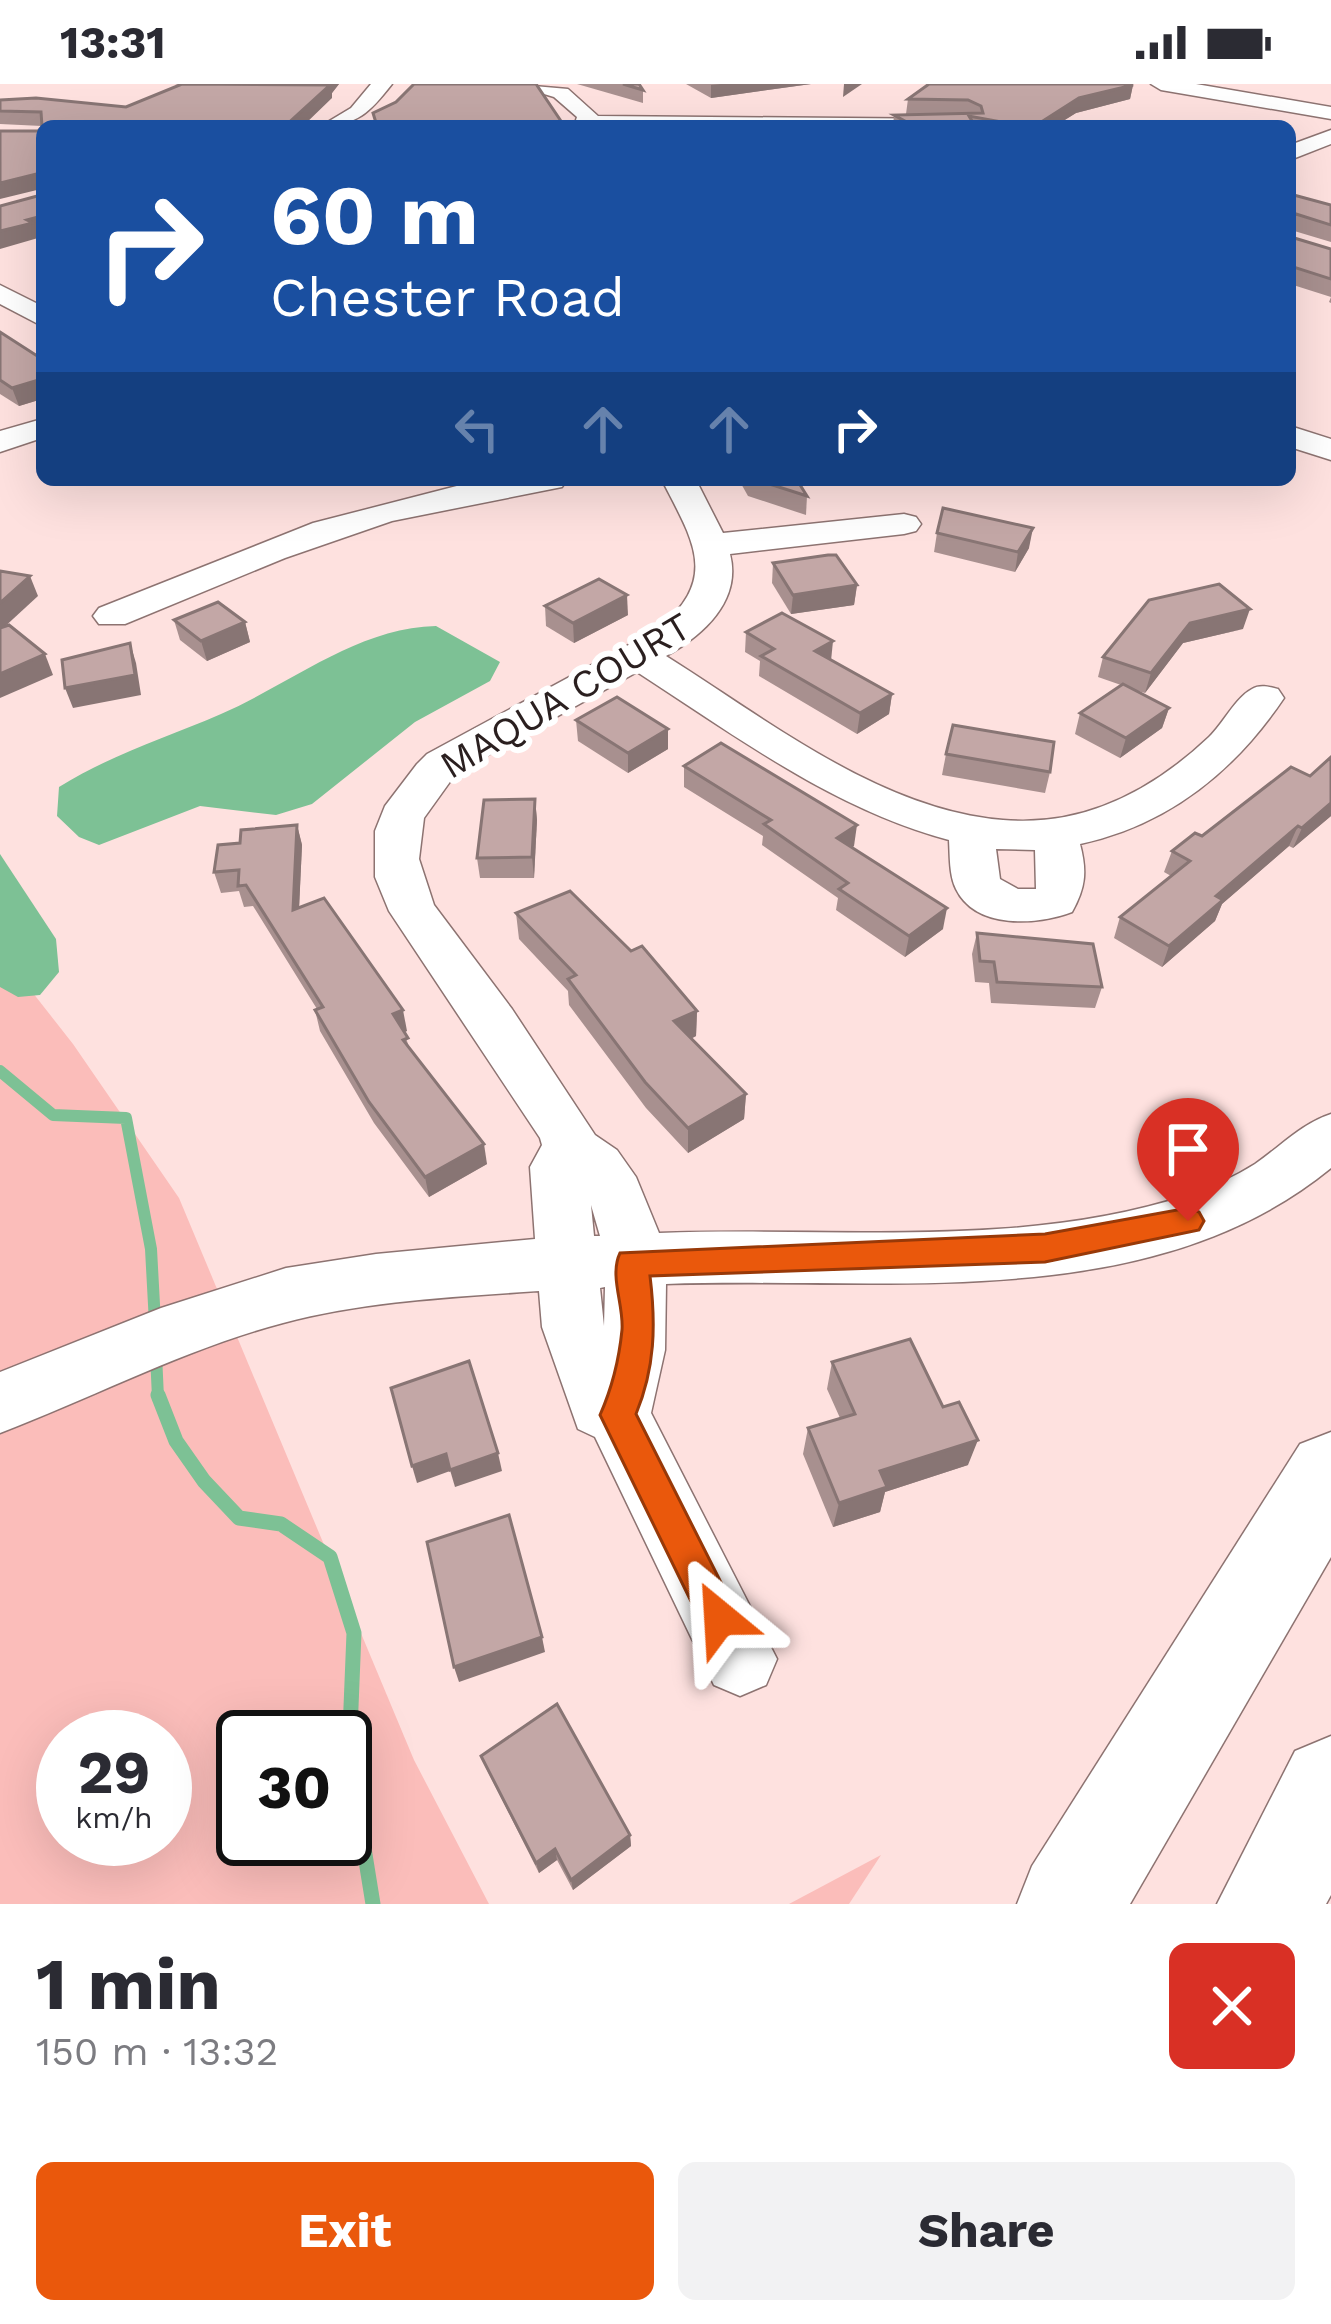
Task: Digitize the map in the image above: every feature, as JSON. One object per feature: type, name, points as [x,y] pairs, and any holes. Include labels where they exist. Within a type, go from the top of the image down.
[{"type":"highway","points":[[1070,1904],[1331,1474]]},
{"type":"highway","points":[[1270,1904],[1331,1787]]},
{"type":"street","points":[[343,120],[358,112],[382,84]]},
{"type":"street","points":[[520,84],[576,100],[586,108],[587,120]]},
{"type":"street","points":[[1161,84],[1324,115]]},
{"type":"street","points":[[797,99],[809,120]]},
{"type":"street","points":[[1296,151],[1331,136]]},
{"type":"street","points":[[0,293],[36,314]]},
{"type":"street","points":[[0,442],[36,430]]},
{"type":"street","points":[[1296,438],[1331,450]]},
{"type":"street","points":[[112,616],[340,522],[426,498],[509,486]]},
{"type":"street","name":"MAQUA COURT","points":[[618,1415],[630,1388],[639,1326],[619,1196],[591,1157],[571,1149],[566,1133],[470,987],[415,912],[395,860],[397,831],[419,786],[442,763],[638,656],[691,623],[705,608],[715,592],[717,572],[711,545],[682,486]]},
{"type":"street","points":[[711,545],[904,524]]},
{"type":"street","points":[[638,656],[876,799],[924,818],[970,828],[1054,832],[1111,824],[1147,809],[1216,758],[1264,698]]},
{"type":"street","points":[[970,828],[977,885],[1001,903],[1025,907],[1055,900],[1062,888],[1064,871],[1054,832]]},
{"type":"street","points":[[0,1403],[219,1317],[319,1288],[448,1272],[1045,1248],[1118,1238],[1188,1221],[1260,1189],[1313,1154],[1331,1136]]},
{"type":"street","points":[[571,1149],[558,1167],[573,1327],[601,1407],[618,1415],[740,1659]]},
{"type":"shaded area","points":[[436,626],[500,662],[490,681],[415,722],[312,804],[276,815],[200,806],[99,845],[79,837],[57,816],[59,787],[98,765],[221,714],[352,647],[407,629]]},
{"type":"shaded area","points":[[0,854],[56,939],[59,972],[40,995],[18,997],[0,987]]},
{"type":"shaded area","points":[[0,951],[73,1044],[179,1198],[414,1760],[489,1904],[0,1904]]},
{"type":"shaded area","points":[[881,1855],[849,1904],[789,1904]]},
{"type":"building","points":[[182,84],[330,85],[292,120],[42,120],[41,112],[0,111],[0,100],[36,98],[126,107]]},
{"type":"building","points":[[414,84],[536,84],[560,120],[375,120],[373,113],[396,102]]},
{"type":"building","points":[[929,84],[1133,85],[1079,98],[1044,120],[969,116],[971,120],[903,120],[894,115],[983,113],[981,106],[968,100],[908,99]]},
{"type":"building","points":[[0,131],[36,131],[36,174],[0,183]]},
{"type":"building","points":[[36,196],[36,218],[27,220],[33,223],[0,231],[0,206]]},
{"type":"building","points":[[1296,196],[1331,205],[1331,225],[1296,214]]},
{"type":"building","points":[[1296,238],[1331,249],[1331,279],[1296,268]]},
{"type":"building","points":[[0,332],[36,355],[36,381],[12,388],[0,380]]},
{"type":"building","points":[[776,486],[801,486],[807,496]]},
{"type":"building","points":[[943,508],[1033,528],[1018,552],[937,533]]},
{"type":"building","points":[[836,555],[857,585],[793,595],[773,563]]},
{"type":"building","points":[[0,571],[30,576],[0,603]]},
{"type":"building","points":[[599,579],[627,595],[573,623],[545,606]]},
{"type":"building","points":[[1219,584],[1250,609],[1190,623],[1151,673],[1103,657],[1149,600]]},
{"type":"building","points":[[218,602],[245,622],[201,641],[174,620]]},
{"type":"building","points":[[782,613],[833,641],[815,651],[892,694],[860,713],[761,656],[774,649],[746,632]]},
{"type":"building","points":[[9,625],[45,654],[0,674],[0,628]]},
{"type":"building","points":[[130,643],[135,675],[65,688],[62,660]]},
{"type":"building","points":[[1123,684],[1169,708],[1126,738],[1080,713]]},
{"type":"building","points":[[617,697],[668,729],[628,753],[576,720]]},
{"type":"building","points":[[953,725],[1054,742],[1050,772],[946,754]]},
{"type":"building","points":[[721,743],[857,825],[837,838],[947,908],[909,936],[839,889],[848,883],[764,824],[771,820],[684,766]]},
{"type":"building","points":[[1331,757],[1331,803],[1216,896],[1223,900],[1169,946],[1120,917],[1190,861],[1172,851],[1195,833],[1202,836],[1291,767],[1310,776]]},
{"type":"building","points":[[535,799],[532,857],[477,858],[484,800]]},
{"type":"building","points":[[297,825],[293,910],[324,898],[403,1010],[393,1014],[408,1038],[403,1040],[484,1144],[425,1177],[369,1102],[315,1010],[323,1007],[246,885],[238,886],[239,870],[214,872],[218,845],[240,843],[241,830]]},
{"type":"building","points":[[570,891],[631,951],[642,946],[697,1011],[674,1021],[746,1094],[688,1128],[645,1082],[568,979],[576,975],[516,913]]},
{"type":"building","points":[[977,933],[1093,944],[1102,987],[997,982],[994,962],[980,961]]},
{"type":"building","points":[[910,1339],[943,1407],[959,1402],[978,1440],[880,1471],[887,1487],[839,1503],[808,1428],[855,1414],[832,1362]]},
{"type":"building","points":[[469,1361],[498,1453],[450,1470],[446,1454],[412,1466],[391,1388]]},
{"type":"building","points":[[509,1515],[542,1637],[454,1667],[427,1542]]},
{"type":"building","points":[[557,1704],[630,1835],[571,1880],[555,1849],[536,1863],[481,1756]]},
{"type":"waterway","points":[[0,1071],[53,1115],[126,1118],[151,1249],[155,1323]]},
{"type":"waterway","points":[[156,1354],[158,1398]]},
{"type":"waterway","points":[[158,1395],[176,1441],[204,1481],[239,1518],[281,1524],[330,1557],[354,1633],[349,1756],[373,1904]]},
{"type":"route","points":[[720,1618],[618,1415],[630,1388],[639,1326],[632,1262],[1045,1248],[1118,1238],[1188,1221]]}]
